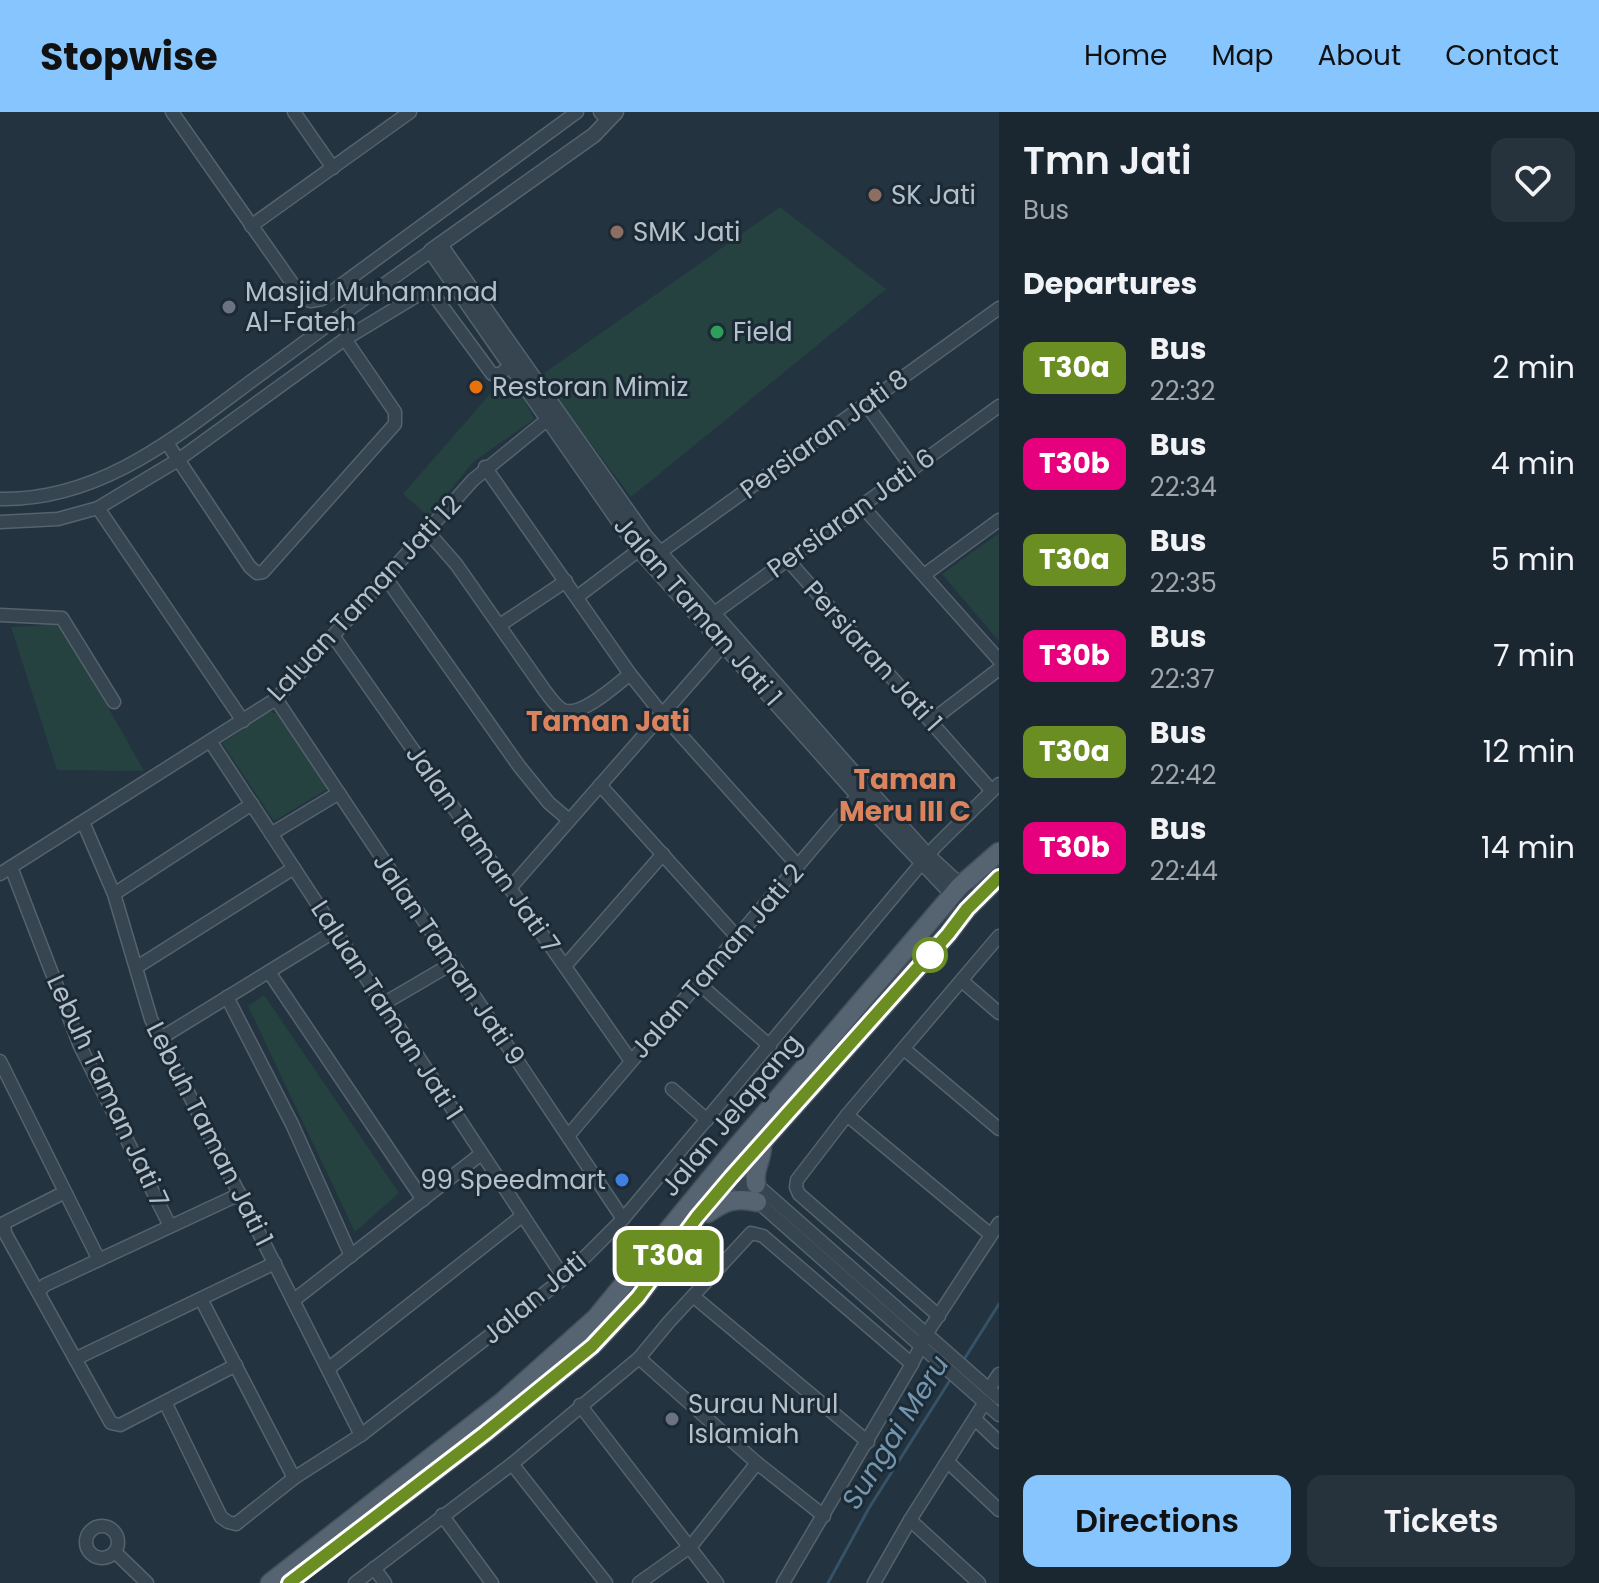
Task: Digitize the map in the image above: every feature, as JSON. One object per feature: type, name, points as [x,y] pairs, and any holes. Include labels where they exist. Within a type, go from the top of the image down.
[{"type":"main road","name":"Jalan Jelapang","points":[[289,1583],[485,1433],[592,1346],[638,1297],[729,1176],[956,890],[999,852]]},
{"type":"main road","name":"Jalan Jelapang","points":[[270,1583],[502,1402],[596,1318],[641,1265],[762,1143],[948,934],[971,904],[999,877]]},
{"type":"main road","points":[[697,1217],[729,1200],[756,1193],[756,1170],[762,1156],[762,1143]]},
{"type":"street","points":[[172,112],[301,295],[310,301],[322,299],[577,112]]},
{"type":"street","points":[[294,112],[333,168]]},
{"type":"street","points":[[251,226],[410,112]]},
{"type":"street","points":[[0,499],[44,498],[76,490],[115,474],[167,443],[594,135],[608,115]]},
{"type":"street","name":"Jalan Taman Jati 1","points":[[435,248],[491,338],[516,363]]},
{"type":"street","name":"Jalan Taman Jati 1","points":[[435,248],[650,554],[925,860],[971,904]]},
{"type":"street","points":[[0,522],[58,519],[98,508],[178,460],[345,339],[421,293],[430,293],[492,374],[500,374],[516,363]]},
{"type":"street","name":"Persiaran Jati 8","points":[[577,597],[650,554],[999,308]]},
{"type":"street","points":[[474,350],[491,338]]},
{"type":"street","points":[[167,443],[250,567],[257,573],[263,572],[397,419],[345,339]]},
{"type":"street","points":[[866,404],[913,469]]},
{"type":"street","name":"Persiaran Jati 6","points":[[708,618],[999,406]]},
{"type":"street","name":"Jalan Taman Jati 1","points":[[552,416],[645,536],[650,554]]},
{"type":"street","name":"Laluan Taman Jati 12","points":[[6,870],[276,699],[485,467],[552,416]]},
{"type":"street","points":[[485,467],[630,674],[798,866]]},
{"type":"street","points":[[862,506],[999,660]]},
{"type":"street","points":[[98,508],[243,721]]},
{"type":"street","points":[[924,575],[999,520]]},
{"type":"street","points":[[427,531],[456,564],[556,705],[566,711],[586,707],[630,674]]},
{"type":"street","name":"Persiaran Jati 1","points":[[787,559],[931,721],[995,787]]},
{"type":"street","points":[[386,578],[519,766],[549,803],[569,820]]},
{"type":"street","points":[[500,625],[566,581]]},
{"type":"street","points":[[0,615],[62,618],[114,702]]},
{"type":"street","name":"Jalan Taman Jati 1","points":[[708,618],[724,644],[862,791]]},
{"type":"street","name":"Jalan Taman Jati 7","points":[[334,637],[631,1061]]},
{"type":"street","points":[[510,888],[724,644]]},
{"type":"street","points":[[931,721],[999,669]]},
{"type":"street","name":"Jalan Taman Jati 9","points":[[276,699],[623,1219]]},
{"type":"street","name":"Laluan Taman Jati 1","points":[[210,741],[564,1278]]},
{"type":"street","points":[[600,785],[737,937]]},
{"type":"street","name":"Jalan Jati","points":[[165,1402],[221,1517],[236,1524],[294,1478],[361,1435],[564,1278],[623,1219],[925,860],[995,787]]},
{"type":"street","name":"Jalan Taman Jati 2","points":[[568,1136],[862,791]]},
{"type":"street","points":[[271,834],[339,793]]},
{"type":"street","points":[[114,894],[252,804]]},
{"type":"street","name":"Lebuh Taman Jati 1","points":[[83,822],[114,894],[151,1019],[361,1435]]},
{"type":"street","points":[[565,966],[663,854]]},
{"type":"street","points":[[137,967],[294,868]]},
{"type":"street","name":"Lebuh Taman Jati 7","points":[[6,870],[80,1046],[170,1226]]},
{"type":"street","points":[[161,1038],[335,931]]},
{"type":"street","points":[[939,1316],[799,1194],[797,1180],[847,1115],[999,936]]},
{"type":"street","points":[[383,1004],[453,963]]},
{"type":"street","points":[[269,972],[423,1200]]},
{"type":"street","points":[[962,981],[999,1013]]},
{"type":"street","points":[[698,983],[770,1046]]},
{"type":"street","points":[[227,997],[292,1124],[351,1256]]},
{"type":"street","points":[[904,1049],[999,1129]]},
{"type":"street","points":[[0,1061],[99,1260]]},
{"type":"street","points":[[672,1089],[707,1120]]},
{"type":"street","points":[[847,1115],[991,1235]]},
{"type":"street","points":[[294,1300],[481,1154]]},
{"type":"street","points":[[729,1176],[756,1193],[991,1396],[999,1415]]},
{"type":"street","points":[[729,1176],[756,1193],[927,1342]]},
{"type":"street","points":[[65,1192],[4,1223],[9,1241],[111,1423],[120,1425],[236,1365]]},
{"type":"street","points":[[38,1292],[45,1285],[240,1194]]},
{"type":"street","points":[[328,1369],[522,1216]]},
{"type":"street","points":[[783,1583],[927,1342],[939,1316],[999,1223]]},
{"type":"street","points":[[355,1583],[512,1464],[639,1358],[751,1233],[759,1233],[912,1364]]},
{"type":"street","points":[[75,1359],[275,1263]]},
{"type":"street","points":[[693,1296],[868,1442]]},
{"type":"street","points":[[201,1299],[294,1478]]},
{"type":"street","points":[[639,1358],[757,1463],[824,1516]]},
{"type":"street","points":[[874,1583],[910,1520],[991,1396],[999,1374]]},
{"type":"street","points":[[580,1405],[717,1583]]},
{"type":"street","points":[[975,1419],[999,1442]]},
{"type":"street","points":[[948,1462],[999,1510]]},
{"type":"street","points":[[639,1583],[691,1546],[757,1463]]},
{"type":"street","points":[[512,1464],[606,1583]]},
{"type":"street","points":[[442,1515],[492,1583]]},
{"type":"street","points":[[910,1520],[979,1583]]},
{"type":"street","points":[[138,1583],[112,1554],[147,1583]]},
{"type":"street","points":[[374,1568],[385,1583]]},
{"type":"green space","name":"Field","points":[[780,207],[886,289],[631,497],[540,376]]},
{"type":"green space","points":[[513,379],[534,419],[472,463],[429,517],[403,494],[498,385]]},
{"type":"green space","points":[[999,533],[999,641],[942,574]]},
{"type":"green space","points":[[61,624],[144,771],[57,770],[11,627]]},
{"type":"green space","points":[[269,711],[286,718],[329,788],[274,821],[222,743]]},
{"type":"green space","points":[[264,995],[399,1193],[355,1232],[248,1006]]},
{"type":"waterway","name":"Sungai Meru","points":[[963,1361],[999,1304]]},
{"type":"waterway","name":"Sungai Meru","points":[[828,1583],[869,1508],[952,1377]]},
{"type":"bus line","name":"T30a","points":[[289,1583],[485,1433],[592,1346],[638,1297],[731,1177],[948,934],[975,899],[999,877]]},
{"type":"place","name":"SK Jati","points":[[875,195]]},
{"type":"place","name":"SMK Jati","points":[[617,232]]},
{"type":"place","name":"Masjid Muhammad Al-Fateh","points":[[229,307]]},
{"type":"place","name":"Field","points":[[717,332]]},
{"type":"place","name":"Restoran Mimiz","points":[[476,387]]},
{"type":"place","name":"99 Speedmart","points":[[622,1180]]},
{"type":"place","name":"Surau Nurul Islamiah","points":[[672,1419]]},
{"type":"district","name":"Taman Jati","points":[[608,721]]},
{"type":"district","name":"Taman Meru III C","points":[[905,795]]}]
